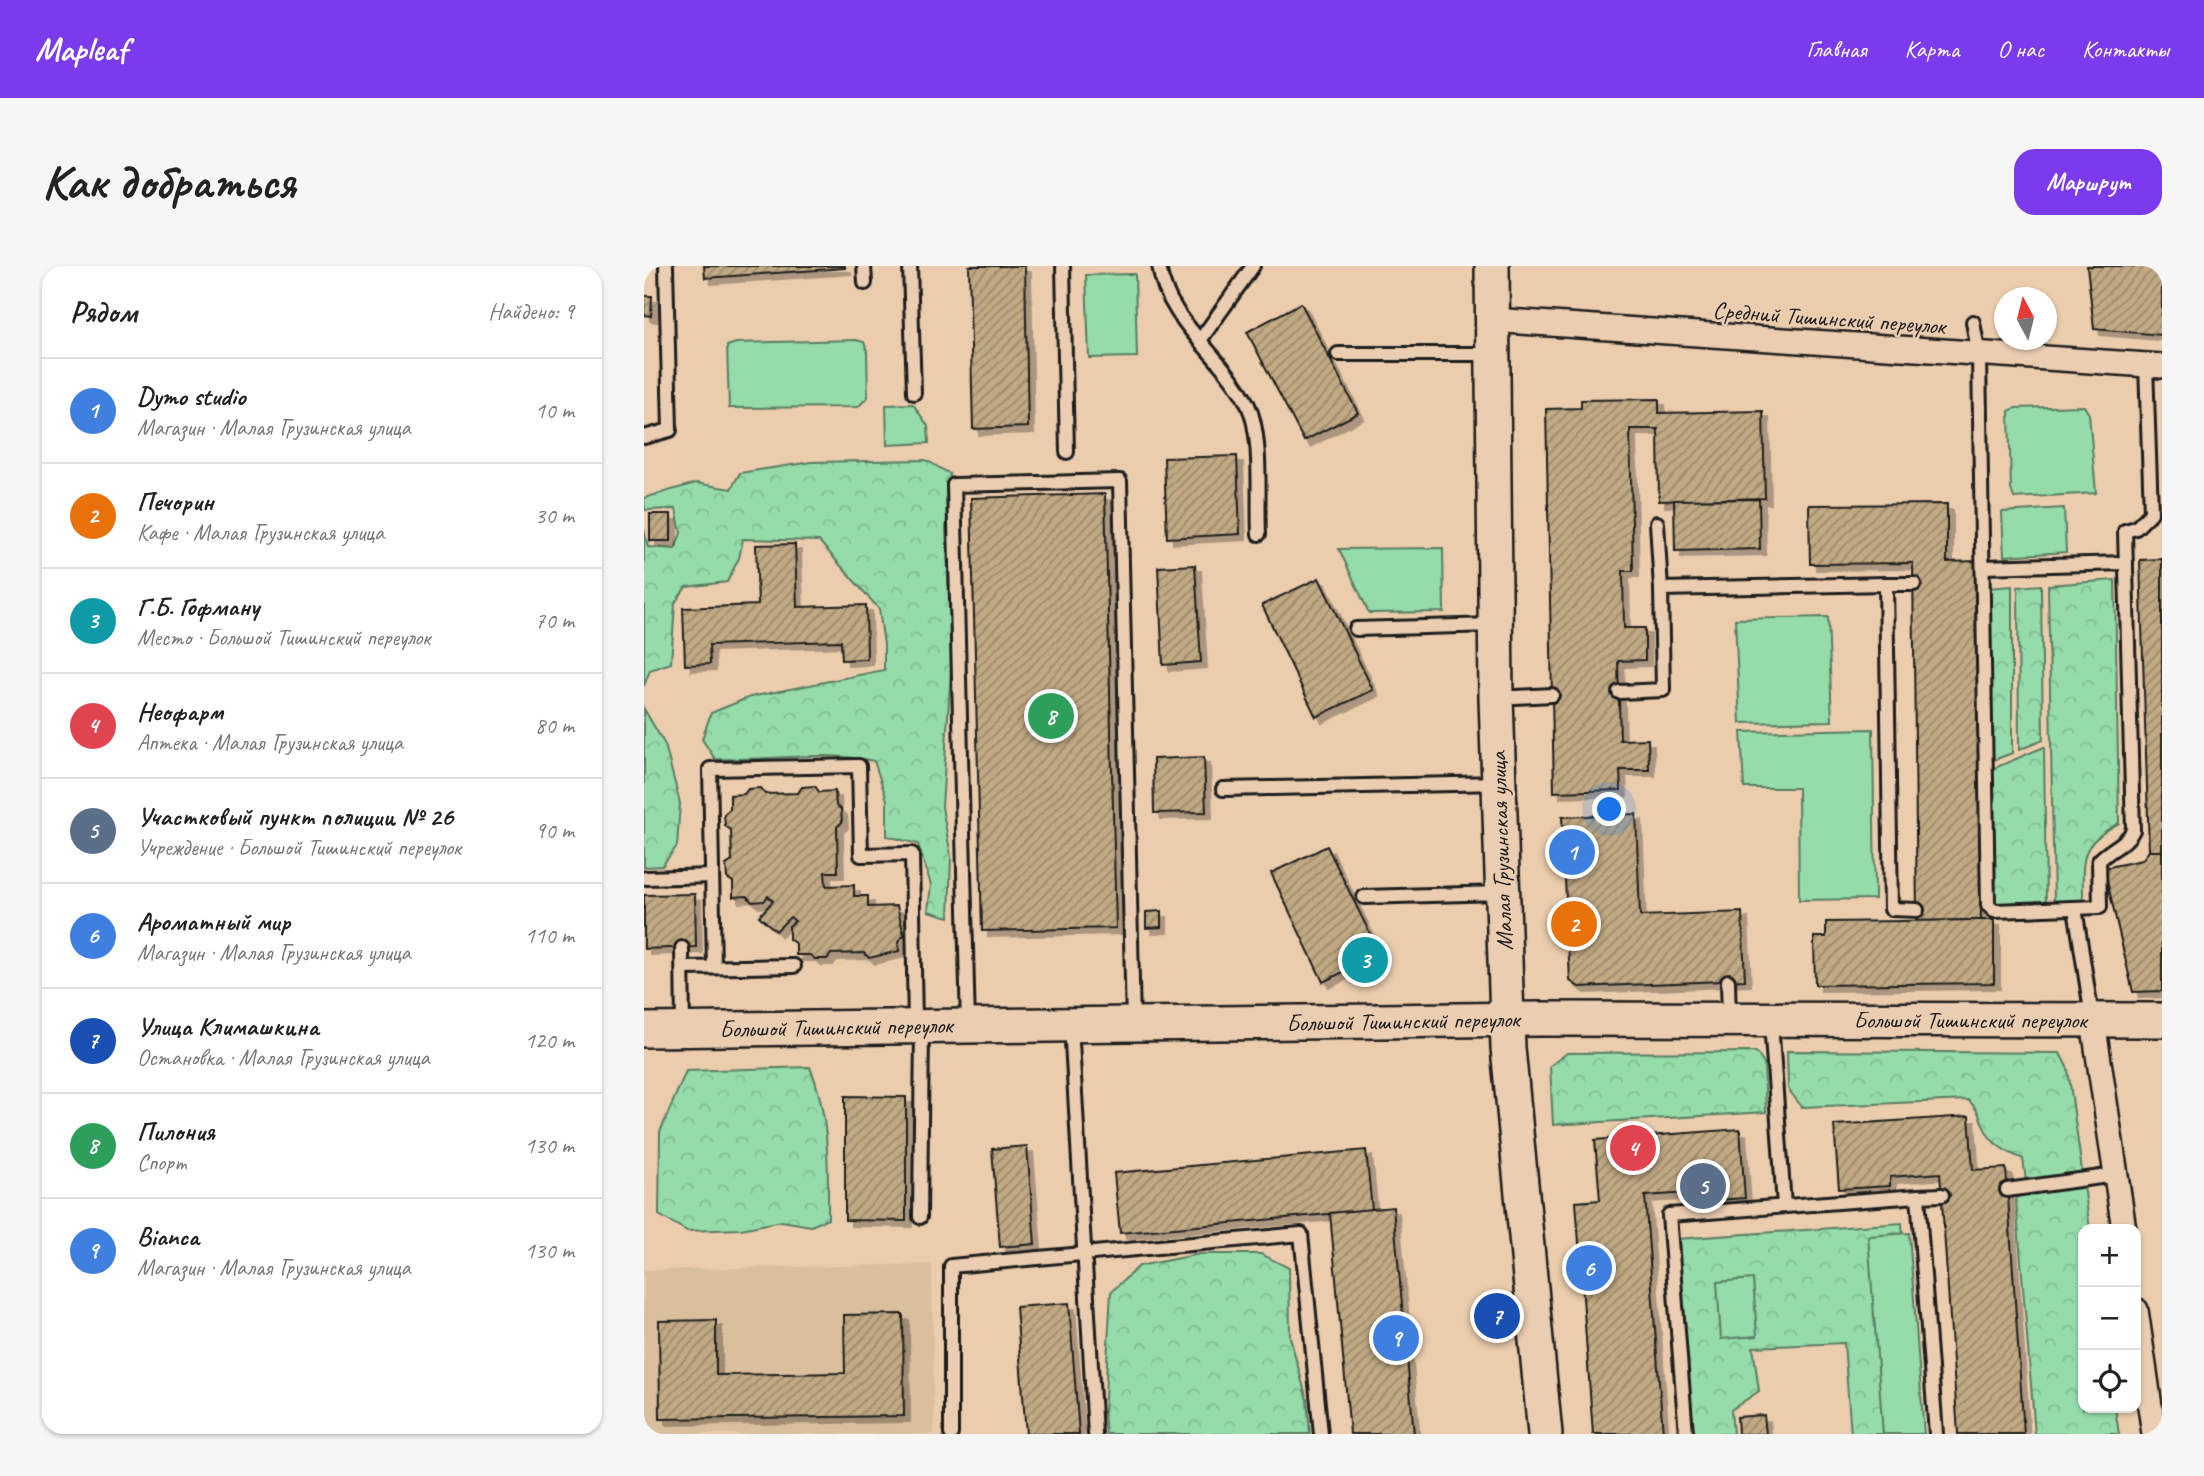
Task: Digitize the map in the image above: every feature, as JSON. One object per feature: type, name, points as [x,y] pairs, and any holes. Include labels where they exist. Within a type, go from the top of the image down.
[{"type":"street","name":"Малая Грузинская улица","points":[[1492,266],[1494,625],[1507,1019],[1545,1434]]},
{"type":"street","name":"Средний Тишинский переулок","points":[[1492,320],[1979,356],[2154,366]]},
{"type":"street","name":"Большой Тишинский переулок","points":[[644,1030],[1507,1019],[2162,1020]]},
{"type":"street","points":[[2093,1021],[2122,1224]]},
{"type":"street","points":[[2141,1344],[2154,1434]]},
{"type":"lane","points":[[644,437],[670,430],[666,266]]},
{"type":"lane","points":[[864,266],[865,283]]},
{"type":"lane","points":[[910,266],[914,393]]},
{"type":"lane","points":[[1063,266],[1067,452]]},
{"type":"lane","points":[[1159,266],[1169,299],[1240,391],[1250,408],[1254,428],[1259,534]]},
{"type":"lane","points":[[1201,339],[1253,266]]},
{"type":"lane","points":[[1973,322],[1979,356],[1985,909],[2100,907],[2099,861],[2109,849],[2123,843],[2133,830],[2124,531],[2136,528],[2151,513],[2154,366]]},
{"type":"lane","points":[[1338,354],[1493,354]]},
{"type":"lane","points":[[968,1026],[954,485],[1120,481],[1133,1024]]},
{"type":"lane","points":[[1619,692],[1663,690],[1657,523]]},
{"type":"lane","points":[[1983,567],[2126,563]]},
{"type":"lane","points":[[1886,584],[1891,909],[1917,909]]},
{"type":"lane","points":[[1661,589],[1913,584]]},
{"type":"lane","points":[[1356,629],[1494,625]]},
{"type":"lane","points":[[1496,698],[1552,695]]},
{"type":"lane","points":[[714,967],[710,769],[859,766],[861,855],[912,854],[918,1027],[920,1217]]},
{"type":"lane","points":[[1223,789],[1499,783]]},
{"type":"lane","points":[[646,878],[712,876]]},
{"type":"lane","points":[[1364,897],[1503,893]]},
{"type":"lane","points":[[2075,908],[2093,1021]]},
{"type":"lane","points":[[682,948],[683,1029]]},
{"type":"lane","points":[[683,968],[794,966]]},
{"type":"lane","points":[[1728,981],[1729,1020]]},
{"type":"lane","points":[[1770,1020],[1784,1206]]},
{"type":"lane","points":[[1071,1024],[1086,1252],[1085,1304],[1095,1434]]},
{"type":"lane","points":[[2007,1190],[2115,1174]]},
{"type":"lane","points":[[1686,1434],[1669,1215],[1942,1195]]},
{"type":"lane","points":[[1918,1196],[1936,1434]]},
{"type":"lane","points":[[951,1434],[951,1266],[1301,1234],[1321,1434]]},
{"type":"shaded area","points":[[932,1264],[934,1434],[644,1434],[644,1270]]},
{"type":"green space","points":[[1135,274],[1137,357],[1089,358],[1086,275]]},
{"type":"green space","points":[[864,342],[867,351],[868,397],[858,407],[729,408],[727,346],[736,343]]},
{"type":"green space","points":[[913,404],[928,426],[929,443],[887,445],[886,405]]},
{"type":"green space","points":[[2084,406],[2089,414],[2096,493],[2014,498],[2011,489],[2009,411],[2015,408]]},
{"type":"green space","points":[[926,460],[950,474],[946,528],[952,653],[942,807],[951,856],[949,917],[928,911],[931,885],[918,844],[887,836],[887,800],[874,761],[835,756],[715,759],[702,739],[711,713],[750,697],[884,670],[879,609],[819,541],[743,539],[739,558],[727,582],[686,587],[675,603],[671,663],[650,670],[644,686],[644,529],[648,547],[675,549],[681,533],[676,509],[645,510],[644,498],[696,483],[731,489],[740,473],[811,462]]},
{"type":"green space","points":[[2064,508],[2066,552],[2004,556],[2002,512]]},
{"type":"green space","points":[[1443,548],[1444,612],[1369,613],[1339,549]]},
{"type":"green space","points":[[2115,580],[2119,823],[2096,838],[2086,854],[2083,901],[2054,902],[2048,585]]},
{"type":"green space","points":[[2041,585],[2043,740],[2019,750],[2018,587]]},
{"type":"green space","points":[[2012,586],[2012,753],[1989,762],[1987,588]]},
{"type":"green space","points":[[1828,617],[1832,721],[1740,723],[1735,619]]},
{"type":"green space","points":[[644,709],[665,745],[680,803],[677,846],[662,866],[644,867]]},
{"type":"green space","points":[[1873,729],[1875,899],[1799,900],[1798,788],[1744,788],[1741,732]]},
{"type":"green space","points":[[2044,747],[2046,903],[1994,905],[1990,770]]},
{"type":"green space","points":[[1787,1051],[2060,1053],[2068,1069],[2089,1224],[2078,1224],[2078,1413],[2116,1413],[2119,1434],[2035,1434],[2016,1200],[2026,1181],[2023,1159],[1994,1142],[1968,1100],[1802,1107],[1788,1089]]},
{"type":"green space","points":[[1756,1052],[1764,1064],[1766,1112],[1553,1125],[1550,1066],[1567,1053]]},
{"type":"green space","points":[[810,1067],[817,1085],[824,1123],[828,1161],[828,1219],[811,1226],[782,1221],[741,1229],[687,1231],[659,1215],[660,1132],[686,1071]]},
{"type":"green space","points":[[1902,1223],[1915,1434],[1851,1434],[1844,1343],[1753,1347],[1759,1391],[1731,1410],[1733,1434],[1694,1434],[1677,1239]]},
{"type":"green space","points":[[1909,1233],[1924,1434],[1883,1434],[1868,1236]]},
{"type":"green space","points":[[1200,1254],[1261,1254],[1289,1268],[1290,1337],[1307,1400],[1310,1434],[1106,1434],[1104,1414],[1111,1292],[1139,1266]]},
{"type":"green space","points":[[1753,1279],[1757,1336],[1721,1339],[1717,1282]]},
{"type":"building","points":[[704,266],[845,266],[845,268],[705,278]]},
{"type":"building","points":[[969,266],[1025,266],[1028,427],[973,429]]},
{"type":"building","points":[[2087,266],[2162,266],[2162,335],[2094,329]]},
{"type":"building","points":[[644,296],[652,296],[651,316],[644,315]]},
{"type":"building","points":[[1301,303],[1358,413],[1304,441],[1247,332]]},
{"type":"building","points":[[1659,399],[1659,413],[1763,411],[1765,498],[1659,501],[1658,429],[1630,429],[1633,571],[1623,571],[1624,628],[1645,628],[1645,660],[1618,661],[1620,740],[1648,739],[1649,770],[1620,770],[1621,790],[1554,792],[1546,409],[1581,408],[1581,400]]},
{"type":"building","points":[[1237,456],[1240,534],[1167,538],[1164,458]]},
{"type":"building","points":[[1105,494],[1116,928],[982,931],[971,498]]},
{"type":"building","points":[[1759,499],[1760,549],[1675,551],[1674,500]]},
{"type":"building","points":[[1947,504],[1947,562],[1977,561],[1981,920],[1917,921],[1913,563],[1810,564],[1809,505]]},
{"type":"building","points":[[650,514],[671,514],[671,541],[650,541]]},
{"type":"building","points":[[795,544],[797,607],[866,605],[867,659],[842,660],[841,641],[709,645],[710,664],[685,665],[683,608],[758,605],[756,545]]},
{"type":"building","points":[[2162,559],[2162,851],[2149,851],[2140,560]]},
{"type":"building","points":[[1195,565],[1201,662],[1163,665],[1158,567]]},
{"type":"building","points":[[1319,578],[1373,690],[1316,717],[1262,605]]},
{"type":"building","points":[[1204,757],[1206,812],[1154,813],[1153,759]]},
{"type":"building","points":[[815,786],[819,792],[835,791],[836,806],[841,809],[842,822],[837,827],[838,872],[825,872],[826,886],[854,885],[854,896],[868,896],[868,907],[897,906],[904,935],[898,941],[899,951],[869,958],[864,953],[831,954],[827,959],[796,955],[796,944],[789,939],[789,926],[795,921],[790,917],[776,931],[759,916],[773,901],[768,896],[764,901],[752,902],[747,896],[733,897],[733,882],[727,878],[726,865],[732,861],[731,830],[725,826],[724,814],[730,809],[730,795],[744,794],[748,789],[760,788],[765,794],[798,793],[802,787]]},
{"type":"building","points":[[1636,814],[1640,916],[1742,912],[1745,980],[1579,987],[1570,981],[1562,817]]},
{"type":"building","points":[[1327,846],[1380,954],[1323,982],[1271,873]]},
{"type":"building","points":[[2149,851],[2162,851],[2162,991],[2133,992],[2104,868],[2142,860]]},
{"type":"building","points":[[695,894],[696,947],[644,949],[644,895]]},
{"type":"building","points":[[1161,911],[1161,927],[1146,928],[1146,912]]},
{"type":"building","points":[[1994,920],[1994,983],[1815,985],[1814,937],[1826,937],[1826,922]]},
{"type":"building","points":[[845,1096],[906,1097],[906,1221],[845,1220]]},
{"type":"building","points":[[1969,1116],[1973,1170],[2006,1168],[2024,1434],[1958,1434],[1940,1173],[1890,1177],[1890,1186],[1839,1189],[1834,1125]]},
{"type":"building","points":[[1740,1129],[1745,1198],[1690,1202],[1689,1193],[1645,1196],[1663,1434],[1593,1434],[1576,1202],[1600,1200],[1595,1140]]},
{"type":"building","points":[[1027,1146],[1035,1244],[1000,1247],[992,1149]]},
{"type":"building","points":[[1366,1150],[1372,1210],[1120,1233],[1114,1173]]},
{"type":"building","points":[[1393,1207],[1414,1434],[1350,1434],[1330,1213]]},
{"type":"building","points":[[1069,1303],[1079,1434],[1026,1434],[1016,1307]]},
{"type":"building","points":[[903,1314],[904,1416],[660,1419],[659,1321],[716,1320],[716,1375],[845,1373],[844,1315]]},
{"type":"building","points":[[1764,1415],[1766,1434],[1738,1434],[1737,1417]]},
{"type":"place","name":"Пилония","points":[[1051,716]]},
{"type":"place","name":"Dymo studio","points":[[1572,852]]},
{"type":"place","name":"Печорин","points":[[1574,924]]},
{"type":"place","name":"Г.Б. Гофману","points":[[1365,960]]},
{"type":"place","name":"Неофарм","points":[[1633,1148]]},
{"type":"place","name":"Участковый пункт полиции № 26","points":[[1703,1186]]},
{"type":"place","name":"Ароматный мир","points":[[1589,1268]]},
{"type":"place","name":"Улица Климашкина","points":[[1497,1316]]},
{"type":"place","name":"Bianca","points":[[1396,1338]]}]
